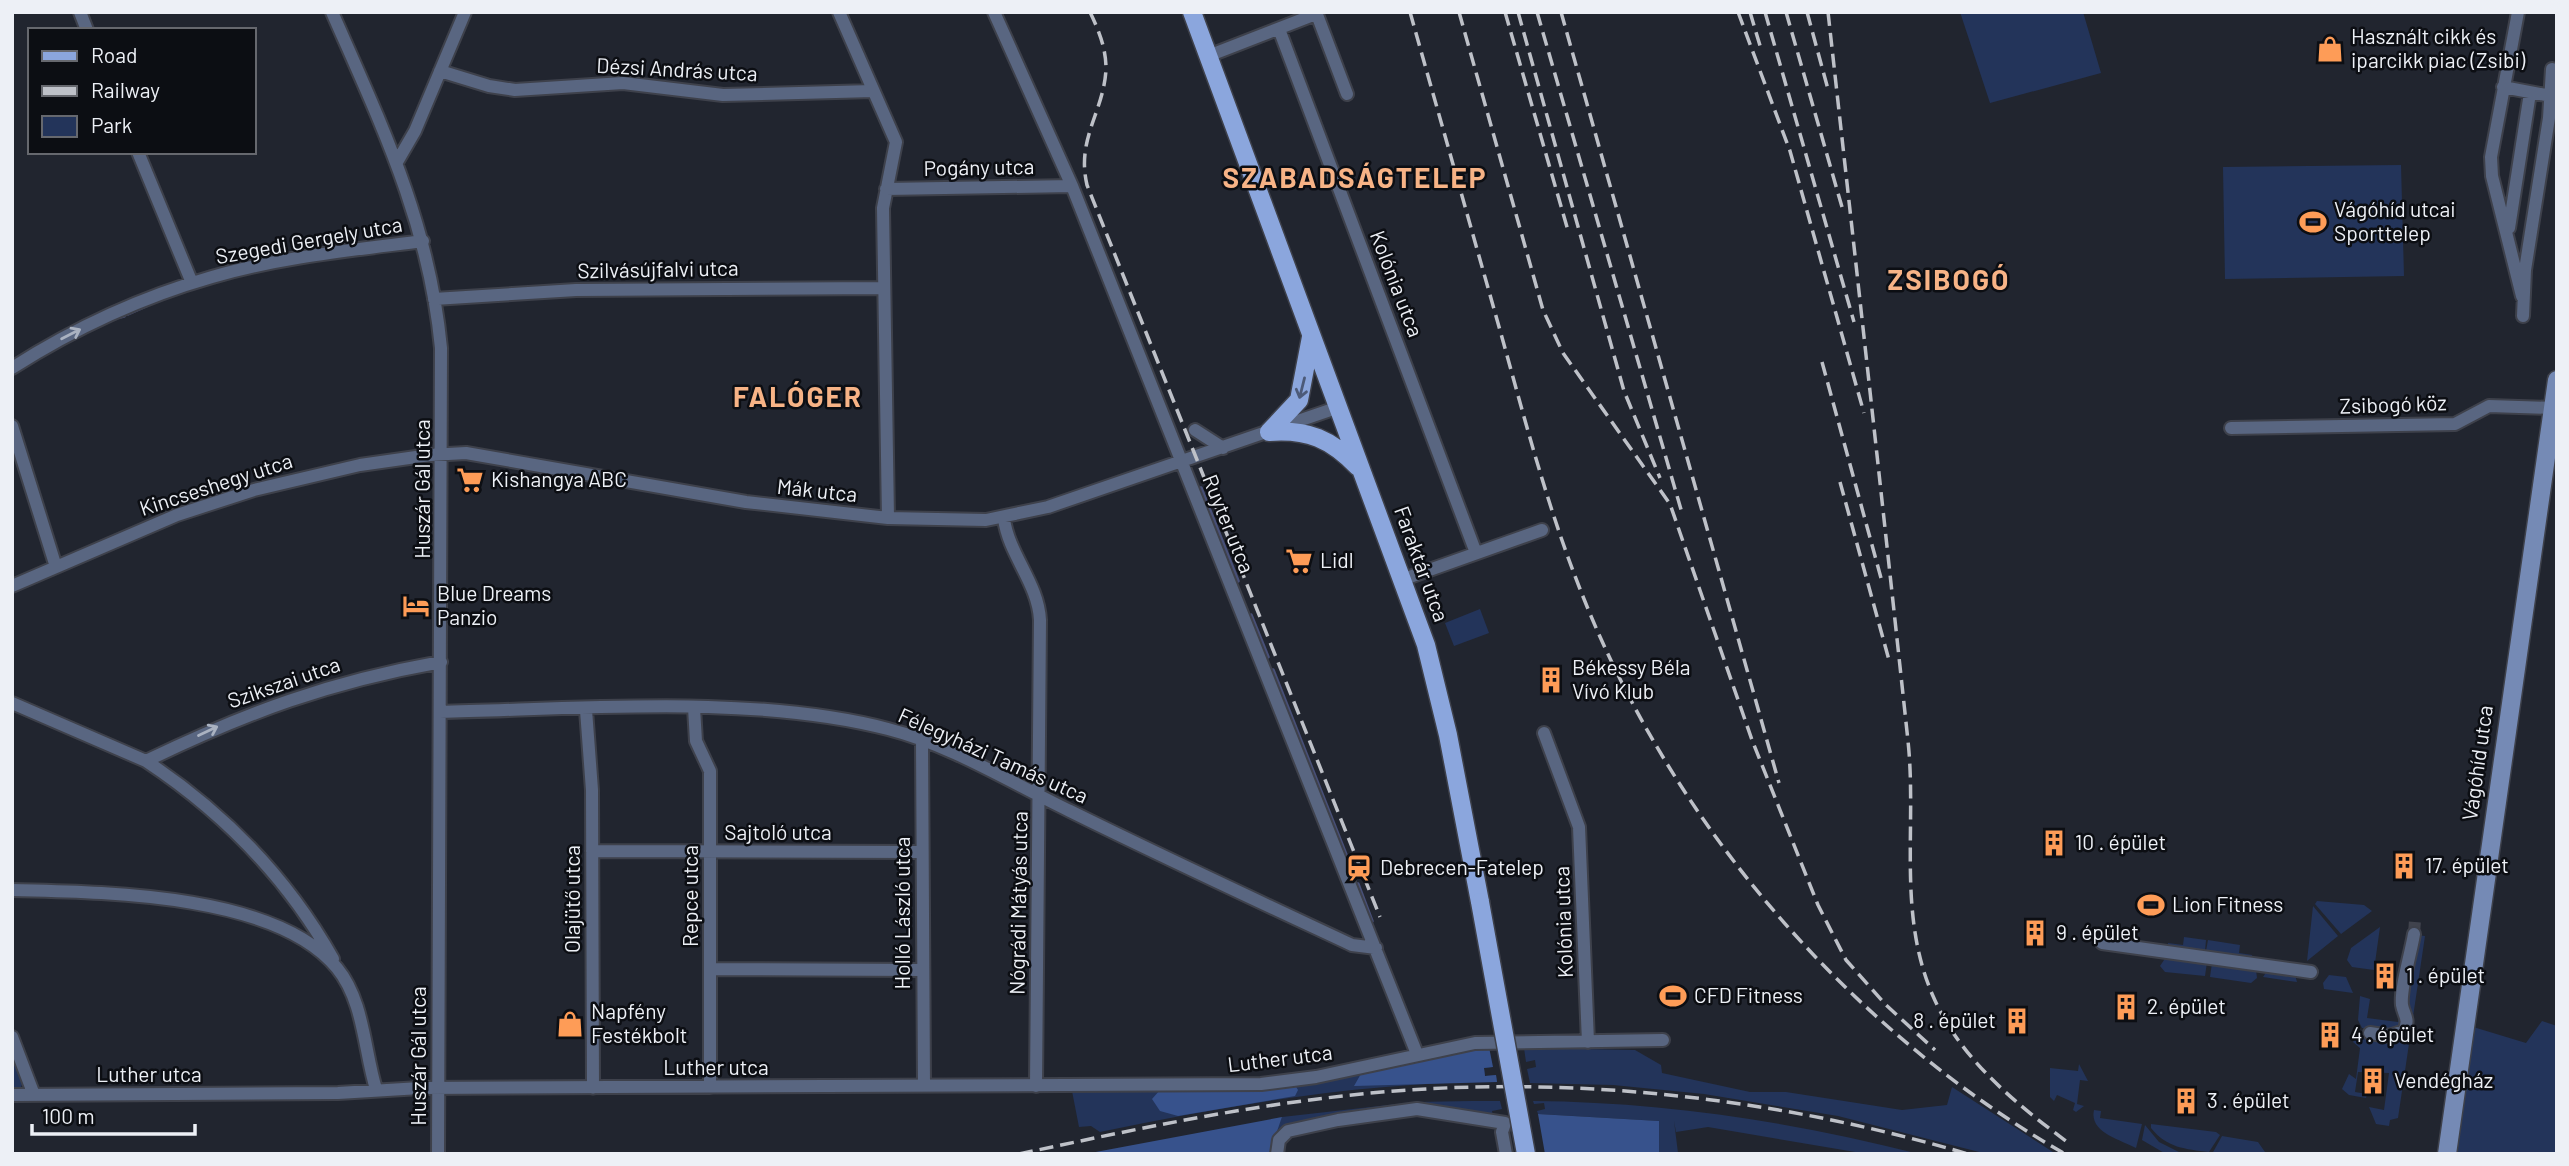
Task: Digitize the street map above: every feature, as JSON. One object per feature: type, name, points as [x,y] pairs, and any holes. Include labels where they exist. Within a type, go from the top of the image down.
[{"type":"main road","name":"Faraktár utca","points":[[1192,12],[1404,579],[1437,683],[1526,1154]]},
{"type":"main road","points":[[1269,432],[1299,400],[1311,332]]},
{"type":"main road","name":"Vágóhíd utca","points":[[2446,1154],[2557,380]]},
{"type":"main road","points":[[1269,432],[1295,430],[1320,436],[1342,451],[1364,473]]},
{"type":"street","name":"Huszár Gál utca","points":[[332,12],[397,162],[423,241],[442,361],[438,1154]]},
{"type":"street","points":[[397,162],[465,12]]},
{"type":"street","points":[[839,12],[896,142],[886,189],[883,288],[888,517]]},
{"type":"street","name":"Ruyter utca","points":[[994,12],[1072,186],[1418,1054]]},
{"type":"street","points":[[2518,12],[2491,166],[2522,296],[2523,316]]},
{"type":"street","points":[[1208,56],[1316,13],[1347,93]]},
{"type":"street","name":"Kolónia utca","points":[[1279,29],[1476,553]]},
{"type":"street","points":[[2522,296],[2551,96],[2552,69]]},
{"type":"street","name":"Dézsi András utca","points":[[440,71],[489,86],[515,90],[623,83],[723,95],[873,90]]},
{"type":"street","points":[[2503,88],[2551,96]]},
{"type":"street","points":[[2507,235],[2530,93]]},
{"type":"street","points":[[139,154],[192,283]]},
{"type":"street","name":"Pogány utca","points":[[886,189],[1072,186]]},
{"type":"street","name":"Szegedi Gergely utca","points":[[12,368],[87,326],[192,283],[267,264],[423,241]]},
{"type":"street","name":"Szilvásújfalvi utca","points":[[434,299],[576,290],[883,288]]},
{"type":"street","name":"Mák utca","points":[[442,454],[466,453],[746,502],[888,517],[1004,519],[1183,462],[1339,407]]},
{"type":"street","name":"Zsibogó köz","points":[[2231,428],[2455,425],[2489,407],[2553,408]]},
{"type":"street","points":[[12,426],[56,567]]},
{"type":"street","points":[[1195,430],[1223,448]]},
{"type":"street","name":"Kincseshegy utca","points":[[12,586],[177,515],[254,489],[360,465],[442,454]]},
{"type":"street","name":"Nógrádi Mátyás utca","points":[[1004,519],[1007,534],[1039,608],[1036,1086]]},
{"type":"street","points":[[1404,579],[1542,530]]},
{"type":"street","name":"Szikszai utca","points":[[146,761],[271,705],[332,685],[441,662]]},
{"type":"street","points":[[12,703],[146,761],[239,836],[279,879],[307,915],[338,969],[358,1013],[376,1089]]},
{"type":"street","name":"Félegyházi Tamás utca","points":[[440,712],[694,708],[753,710],[860,723],[922,741],[1352,945],[1376,947]]},
{"type":"street","name":"Repce utca","points":[[694,708],[696,741],[710,768],[710,1087]]},
{"type":"street","name":"Olajütő utca","points":[[586,710],[593,851],[593,1088]]},
{"type":"street","name":"Kolónia utca","points":[[1544,733],[1579,827],[1588,1042]]},
{"type":"street","name":"Holló László utca","points":[[922,741],[924,1086]]},
{"type":"street","name":"Sajtoló utca","points":[[593,851],[922,852]]},
{"type":"street","points":[[12,890],[117,893],[216,908],[297,937],[338,969]]},
{"type":"street","points":[[2370,1033],[2389,1036],[2404,1031],[2407,1026],[2402,1006],[2413,934]]},
{"type":"street","points":[[2102,943],[2311,972]]},
{"type":"street","points":[[710,969],[923,970]]},
{"type":"street","points":[[12,1037],[34,1095]]},
{"type":"street","points":[[1588,1042],[1663,1040]]},
{"type":"street","name":"Luther utca","points":[[12,1095],[338,1093],[376,1089],[1268,1084],[1475,1043],[1588,1042]]},
{"type":"street","points":[[1277,1154],[1279,1140],[1288,1132],[1338,1120],[1417,1109],[1505,1122],[1502,1129],[1506,1154]]},
{"type":"green space","points":[[1960,12],[2083,12],[2101,73],[1990,103]]},
{"type":"green space","name":"Vágóhíd utcai Sporttelep","points":[[2401,165],[2404,276],[2225,279],[2223,167]]},
{"type":"green space","points":[[1480,609],[1489,633],[1454,646],[1445,623]]},
{"type":"green space","points":[[2317,901],[2364,905],[2372,911],[2341,934],[2315,904]]},
{"type":"green space","points":[[2313,906],[2338,936],[2307,961]]},
{"type":"green space","points":[[2380,927],[2374,970],[2352,967],[2347,960],[2351,948]]},
{"type":"green space","points":[[2416,935],[2425,936],[2398,1118],[2390,1120],[2389,1126],[2376,1124],[2369,1107],[2384,1110],[2389,1073],[2358,1072],[2355,1092],[2367,1094],[2366,1098],[2349,1095],[2342,1089],[2349,1074],[2356,1079],[2360,1048],[2353,1042],[2356,1037],[2398,1038]]},
{"type":"green space","points":[[2184,937],[2206,940],[2205,951],[2168,946],[2168,943],[2183,945]]},
{"type":"green space","points":[[2208,940],[2240,945],[2239,953],[2252,955],[2252,958],[2206,951]]},
{"type":"green space","points":[[2166,957],[2207,962],[2205,976],[2165,972],[2160,966]]},
{"type":"green space","points":[[2212,963],[2256,970],[2257,978],[2251,983],[2210,977]]},
{"type":"green space","points":[[2267,971],[2295,975],[2297,982],[2263,977]]},
{"type":"green space","points":[[2329,975],[2346,977],[2353,993],[2324,989],[2323,983]]},
{"type":"green space","points":[[2360,996],[2370,999],[2367,1018],[2398,1022],[2400,1009],[2405,1020],[2395,1032],[2362,1028],[2358,1020]]},
{"type":"green space","points":[[2542,1021],[2557,1026],[2557,1154],[2454,1154],[2470,1026],[2526,1043]]},
{"type":"green space","points":[[1524,1048],[1635,1050],[1661,1065],[1662,1073],[1750,1092],[1786,1092],[1902,1110],[1947,1105],[1952,1087],[2056,1154],[1987,1154],[1838,1116],[1704,1094],[1613,1085],[1530,1083],[1527,1069],[1536,1067],[1535,1060],[1526,1062]]},
{"type":"green space","points":[[1469,1049],[1493,1067],[1484,1068],[1485,1076],[1496,1075],[1497,1082],[1396,1086],[1297,1097],[1100,1132],[1091,1126],[1079,1127],[1072,1091],[1261,1089]]},
{"type":"green space","points":[[12,1050],[23,1082],[21,1087],[12,1090]]},
{"type":"green space","points":[[2079,1064],[2088,1081],[2080,1080],[2077,1104],[2084,1106],[2076,1112],[2073,1110],[2075,1103],[2057,1095],[2054,1101],[2050,1097],[2050,1068],[2078,1071]]},
{"type":"green space","points":[[1500,1101],[1502,1109],[1492,1111],[1493,1117],[1416,1105],[1282,1129],[1274,1135],[1282,1117],[1415,1102]]},
{"type":"green space","points":[[1533,1101],[1631,1105],[1728,1116],[1824,1132],[1919,1154],[1867,1154],[1708,1127],[1676,1132],[1674,1121],[1678,1153],[1659,1154],[1659,1121],[1538,1114],[1537,1111],[1545,1109],[1544,1103],[1534,1104]]},
{"type":"green space","points":[[2094,1110],[2101,1111],[2100,1118],[2142,1124],[2136,1148],[2101,1129],[2096,1124]]},
{"type":"green space","points":[[2151,1124],[2216,1132],[2220,1135],[2209,1152],[2192,1150],[2163,1140],[2151,1128]]},
{"type":"green space","points":[[2145,1125],[2159,1142],[2183,1154],[2166,1154],[2142,1140]]},
{"type":"green space","points":[[2222,1136],[2258,1142],[2265,1152],[2212,1154]]},
{"type":"shaded area","points":[[1489,1047],[1493,1067],[1484,1068],[1485,1076],[1496,1075],[1497,1082],[1354,1086],[1362,1072]]},
{"type":"shaded area","points":[[1295,1085],[1298,1090],[1295,1096],[1178,1116],[1160,1111],[1152,1099],[1160,1090],[1261,1089]]},
{"type":"shaded area","points":[[1538,1114],[1659,1121],[1659,1154],[1545,1154]]},
{"type":"shaded area","points":[[1282,1117],[1269,1154],[1085,1154]]},
{"type":"waterway","points":[[128,314],[146,306]]},
{"type":"waterway","points":[[120,317],[124,316]]},
{"type":"waterway","points":[[1201,488],[1238,581]]},
{"type":"waterway","points":[[1251,615],[1268,657]]},
{"type":"waterway","points":[[1273,670],[1354,875]]},
{"type":"waterway","points":[[1358,884],[1372,921]]},
{"type":"tunnel","points":[[2414,934],[2415,920]]},
{"type":"railway","points":[[1090,12],[1105,54],[1106,69],[1101,99],[1085,153],[1087,185],[1380,917]]},
{"type":"railway","points":[[1410,12],[1529,435],[1558,528],[1580,589],[1618,675],[1664,758],[1716,837],[1775,912],[1840,982],[1910,1046],[1985,1103],[2065,1154]]},
{"type":"railway","points":[[1459,12],[1543,310],[1563,353],[1670,504],[1752,740],[1818,905],[1846,960],[1886,1005],[1935,1050]]},
{"type":"railway","points":[[1505,12],[1569,234]]},
{"type":"railway","points":[[1518,12],[1624,391],[1660,478]]},
{"type":"railway","points":[[1537,12],[1682,513]]},
{"type":"railway","points":[[1561,12],[1779,783]]},
{"type":"railway","points":[[1738,12],[1790,151],[1864,413]]},
{"type":"railway","points":[[1750,12],[1761,49]]},
{"type":"railway","points":[[1765,12],[1854,322]]},
{"type":"railway","points":[[1786,12],[1842,207]]},
{"type":"railway","points":[[1807,12],[1829,93]]},
{"type":"railway","points":[[1828,12],[1908,741],[1910,870],[1915,934],[1933,996],[1958,1040],[1991,1079],[2070,1144]]},
{"type":"railway","points":[[1822,362],[1881,578]]},
{"type":"railway","points":[[1840,482],[1889,660]]},
{"type":"railway","points":[[1019,1154],[1181,1121],[1302,1101],[1421,1089],[1500,1087],[1579,1088],[1737,1103],[1815,1117],[1968,1154]]},
{"type":"place","name":"Használt cikk és iparcikk piac (Zsibi)","points":[[2330,49]]},
{"type":"place","name":"Vágóhíd utcai Sporttelep","points":[[2313,222]]},
{"type":"place","name":"Kishangya ABC","points":[[470,480]]},
{"type":"place","name":"Lidl","points":[[1299,561]]},
{"type":"place","name":"Blue Dreams Panzio","points":[[416,606]]},
{"type":"place","name":"Békessy Béla Vívó Klub","points":[[1551,680]]},
{"type":"place","name":"10 . épület","points":[[2054,843]]},
{"type":"place","name":"17. épület","points":[[2404,866]]},
{"type":"place","name":"Debrecen-Fatelep","points":[[1359,868]]},
{"type":"place","name":"Lion Fitness","points":[[2151,905]]},
{"type":"place","name":"9 . épület","points":[[2035,933]]},
{"type":"place","name":"1 . épület","points":[[2385,976]]},
{"type":"place","name":"CFD Fitness","points":[[1673,996]]},
{"type":"place","name":"2. épület","points":[[2126,1007]]},
{"type":"place","name":"8 . épület","points":[[2017,1021]]},
{"type":"place","name":"Napfény Festékbolt","points":[[570,1024]]},
{"type":"place","name":"4 . épület","points":[[2330,1035]]},
{"type":"place","name":"Vendégház","points":[[2373,1081]]},
{"type":"place","name":"3 . épület","points":[[2186,1101]]},
{"type":"district","name":"SZABADSÁGTELEP","points":[[1355,178]]},
{"type":"district","name":"ZSIBOGÓ","points":[[1949,280]]},
{"type":"district","name":"FALÓGER","points":[[798,397]]}]
